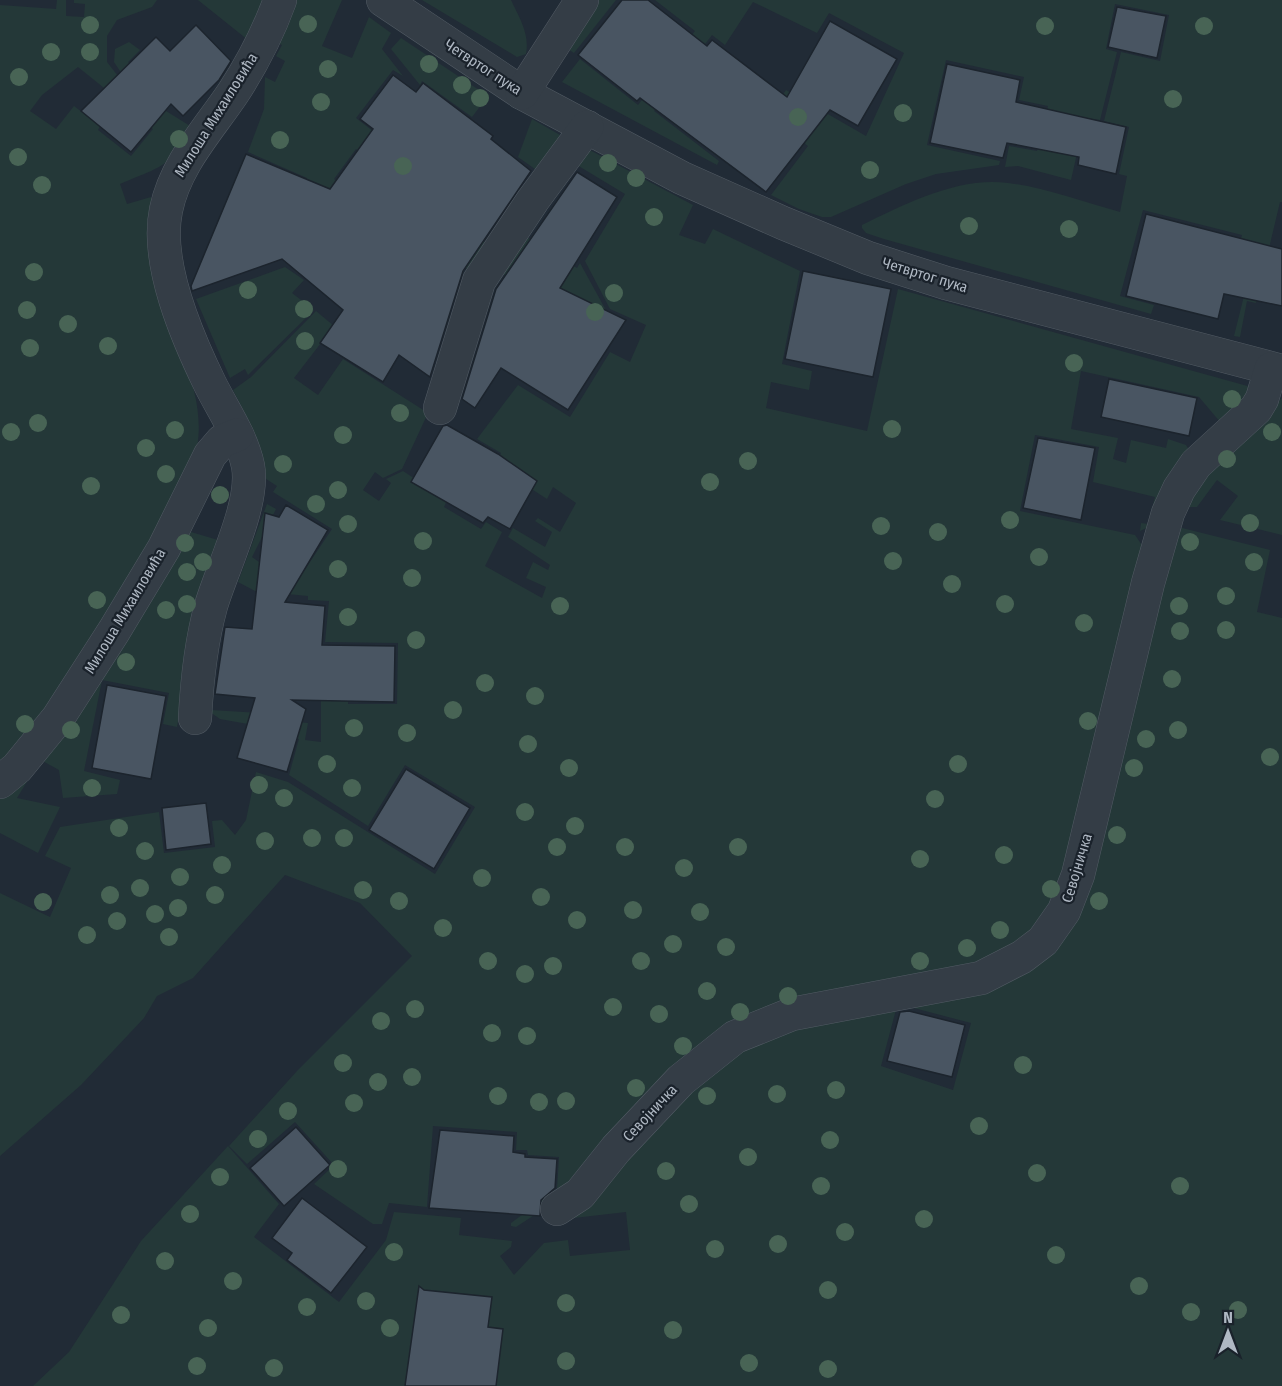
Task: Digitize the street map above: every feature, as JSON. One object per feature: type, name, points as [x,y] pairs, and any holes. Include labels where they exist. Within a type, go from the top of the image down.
[{"type":"street","name":"Милоша Михаиловића","points":[[195,718],[198,673],[211,606],[248,495],[248,467],[237,435],[209,382],[176,298],[165,258],[165,214],[171,188],[182,166],[235,91],[269,30],[280,0]]},
{"type":"street","name":"Четвртог пука","points":[[383,0],[522,93],[682,178],[868,258],[946,283],[1277,370]]},
{"type":"street","points":[[522,93],[582,0]]},
{"type":"street","points":[[440,408],[479,281],[533,200],[587,127]]},
{"type":"street","name":"Севојничка","points":[[557,1209],[580,1194],[616,1149],[681,1080],[735,1037],[792,1014],[981,978],[1022,957],[1044,941],[1064,911],[1078,875],[1148,583],[1168,513],[1179,489],[1196,465],[1256,409],[1277,370]]},
{"type":"street","name":"Милоша Михаиловића","points":[[0,782],[16,768],[58,718],[114,632],[164,548],[210,455],[222,441],[237,435]]},
{"type":"green space","points":[[57,0],[66,0],[66,16],[84,17],[85,4],[74,3],[74,0],[157,0],[152,7],[117,20],[107,36],[107,62],[125,85],[139,116],[78,67],[42,95],[30,111],[56,129],[74,106],[100,126],[98,130],[131,156],[153,129],[144,121],[154,109],[166,111],[195,129],[170,159],[156,169],[120,184],[127,204],[151,197],[160,289],[193,387],[199,427],[197,447],[136,581],[0,773],[0,5],[56,9]]},
{"type":"green space","points":[[198,0],[267,0],[248,40]]},
{"type":"green space","points":[[293,0],[342,0],[322,46],[352,58],[369,17],[391,33],[382,49],[403,76],[393,70],[356,118],[427,173],[437,207],[489,246],[472,272],[456,262],[409,186],[356,149],[334,179],[416,237],[279,243],[307,178],[248,152],[264,109],[265,77],[275,82],[285,61],[276,56],[282,45],[276,42]]},
{"type":"green space","points":[[422,0],[511,0],[525,33],[526,54],[517,57]]},
{"type":"green space","points":[[589,0],[616,0],[574,53],[568,49]]},
{"type":"green space","points":[[655,0],[1282,0],[1282,202],[1280,202],[1256,303],[1247,301],[1240,337],[1234,336],[1253,260],[1237,255],[1242,235],[1143,210],[1120,296],[1154,305],[1151,314],[884,239],[866,233],[862,228],[862,225],[878,217],[933,194],[971,184],[990,182],[1035,188],[1120,212],[1127,176],[1119,174],[1129,127],[1104,121],[1121,52],[1160,61],[1169,15],[1115,4],[1106,49],[1117,52],[1100,120],[1085,118],[1071,180],[1018,166],[1005,167],[1009,146],[1037,151],[1048,106],[1019,100],[1024,77],[946,60],[927,145],[1000,161],[999,165],[936,174],[906,184],[831,217],[822,217],[771,195],[808,146],[768,116],[786,90],[866,136],[904,53],[829,13],[817,33],[753,2],[725,45],[712,35],[654,111],[719,161],[717,165],[562,82],[580,59],[638,105],[695,31]]},
{"type":"green space","points":[[401,38],[488,96],[472,117],[422,81],[420,85],[391,49]]},
{"type":"green space","points":[[129,42],[140,50],[128,62],[170,106],[169,108],[152,106],[124,77],[114,62],[115,49]]},
{"type":"green space","points":[[532,119],[567,139],[542,174],[518,157]]},
{"type":"green space","points":[[584,147],[693,205],[679,235],[705,244],[713,229],[800,271],[782,364],[812,371],[809,390],[771,382],[766,408],[867,431],[898,289],[1251,387],[1253,395],[1221,423],[1199,397],[1081,371],[1071,429],[1118,438],[1113,459],[1126,463],[1131,440],[1166,448],[1168,439],[1186,445],[1192,455],[1151,526],[1140,531],[1141,523],[1148,524],[1155,497],[1093,482],[1099,447],[1035,435],[1020,511],[1135,535],[1148,554],[1055,902],[1031,935],[1001,958],[804,1003],[553,1203],[516,1227],[511,1226],[511,1223],[557,1189],[559,1157],[528,1155],[527,1150],[516,1150],[517,1132],[433,1126],[427,1207],[389,1203],[382,1224],[373,1224],[314,1184],[334,1165],[295,1122],[247,1164],[229,1146],[297,1071],[412,956],[360,903],[285,875],[193,978],[157,996],[144,1018],[81,1085],[0,1156],[0,893],[50,917],[71,868],[45,856],[60,827],[159,812],[164,853],[215,847],[212,821],[222,820],[235,835],[246,820],[256,772],[288,782],[435,874],[475,807],[405,765],[368,826],[289,775],[299,739],[248,724],[220,719],[210,712],[211,710],[261,713],[261,719],[308,723],[305,740],[321,742],[321,690],[349,670],[348,704],[397,704],[398,643],[325,642],[329,601],[308,600],[308,596],[255,591],[238,582],[267,504],[276,509],[252,557],[294,586],[332,529],[273,492],[277,486],[263,477],[258,442],[233,390],[251,377],[316,311],[334,326],[294,378],[318,395],[343,359],[428,413],[402,469],[383,478],[375,472],[363,490],[379,501],[391,483],[386,479],[403,471],[447,500],[444,507],[481,529],[486,522],[502,532],[485,566],[542,598],[546,587],[526,578],[533,562],[548,570],[550,565],[508,537],[513,528],[545,547],[552,532],[535,521],[538,518],[560,532],[576,503],[553,487],[547,499],[516,479],[498,460],[501,453],[477,439],[518,385],[570,417],[610,352],[630,362],[646,325],[610,309],[585,261],[625,194],[572,162]]},
{"type":"green space","points":[[522,234],[577,268],[580,263],[608,314],[600,333],[498,271]]},
{"type":"green space","points":[[285,267],[304,280],[292,293],[314,310],[248,375],[245,369],[230,378],[196,299]]},
{"type":"green space","points":[[1282,398],[1282,535],[1220,520],[1238,496],[1217,480],[1197,507],[1188,507],[1184,500]]},
{"type":"green space","points":[[199,501],[191,532],[218,540],[198,608],[177,727],[163,724],[169,693],[102,680],[84,771],[120,780],[117,794],[63,798],[59,770],[39,759]]},
{"type":"green space","points":[[1174,526],[1270,550],[1257,612],[1282,618],[1282,1386],[33,1386],[69,1352],[141,1241],[228,1146],[279,1204],[254,1237],[339,1302],[386,1240],[394,1212],[461,1218],[459,1235],[512,1241],[511,1247],[500,1256],[514,1275],[544,1243],[568,1240],[570,1256],[630,1250],[626,1212],[565,1219],[633,1143],[753,1038],[898,1002],[881,1066],[953,1090],[971,1023],[910,1007],[1052,940]]},
{"type":"green space","points":[[28,780],[17,798],[60,807],[38,853],[0,833],[0,794]]},
{"type":"building","points":[[622,0],[648,0],[707,46],[712,40],[787,97],[830,21],[897,59],[858,126],[830,110],[766,192],[640,98],[637,101],[578,55]]},
{"type":"building","points":[[1117,7],[1166,16],[1157,58],[1108,47]]},
{"type":"building","points":[[196,25],[231,61],[219,80],[183,116],[171,104],[131,152],[81,111],[156,37],[170,51]]},
{"type":"building","points":[[947,64],[1020,80],[1016,102],[1126,127],[1116,174],[1078,165],[1079,157],[1007,143],[1003,158],[930,143]]},
{"type":"building","points":[[393,75],[416,92],[423,83],[493,136],[491,139],[531,171],[463,271],[430,377],[399,355],[383,382],[320,343],[343,310],[282,259],[192,291],[191,286],[246,154],[330,189],[373,129],[360,119]]},
{"type":"building","points":[[577,172],[617,197],[560,288],[626,320],[568,410],[501,368],[475,408],[462,399],[496,289]]},
{"type":"building","points":[[1146,214],[1282,249],[1282,306],[1224,294],[1218,319],[1126,296]]},
{"type":"building","points":[[803,271],[891,289],[873,377],[785,359]]},
{"type":"building","points":[[1109,379],[1197,398],[1189,436],[1101,417]]},
{"type":"building","points":[[447,425],[498,454],[537,481],[510,529],[488,517],[483,523],[411,482],[443,426]]},
{"type":"building","points":[[1038,438],[1095,448],[1081,520],[1023,508]]},
{"type":"building","points":[[286,505],[328,530],[285,602],[325,606],[322,645],[395,646],[394,702],[292,700],[306,709],[287,772],[237,758],[255,698],[215,694],[225,627],[252,629],[265,513],[279,517]]},
{"type":"building","points":[[107,685],[166,696],[151,779],[92,768]]},
{"type":"building","points":[[406,769],[470,808],[434,869],[369,830]]},
{"type":"building","points":[[206,803],[211,844],[166,850],[162,808]]},
{"type":"building","points":[[909,1011],[965,1025],[952,1077],[887,1061],[900,1012]]},
{"type":"building","points":[[296,1127],[330,1165],[284,1206],[250,1168]]},
{"type":"building","points":[[440,1130],[514,1136],[513,1152],[525,1154],[525,1157],[557,1159],[555,1188],[541,1200],[540,1216],[429,1208]]},
{"type":"building","points":[[302,1198],[367,1247],[331,1293],[287,1260],[292,1253],[272,1238]]},
{"type":"building","points":[[419,1286],[424,1290],[492,1297],[488,1327],[503,1329],[496,1386],[405,1386]]}]
